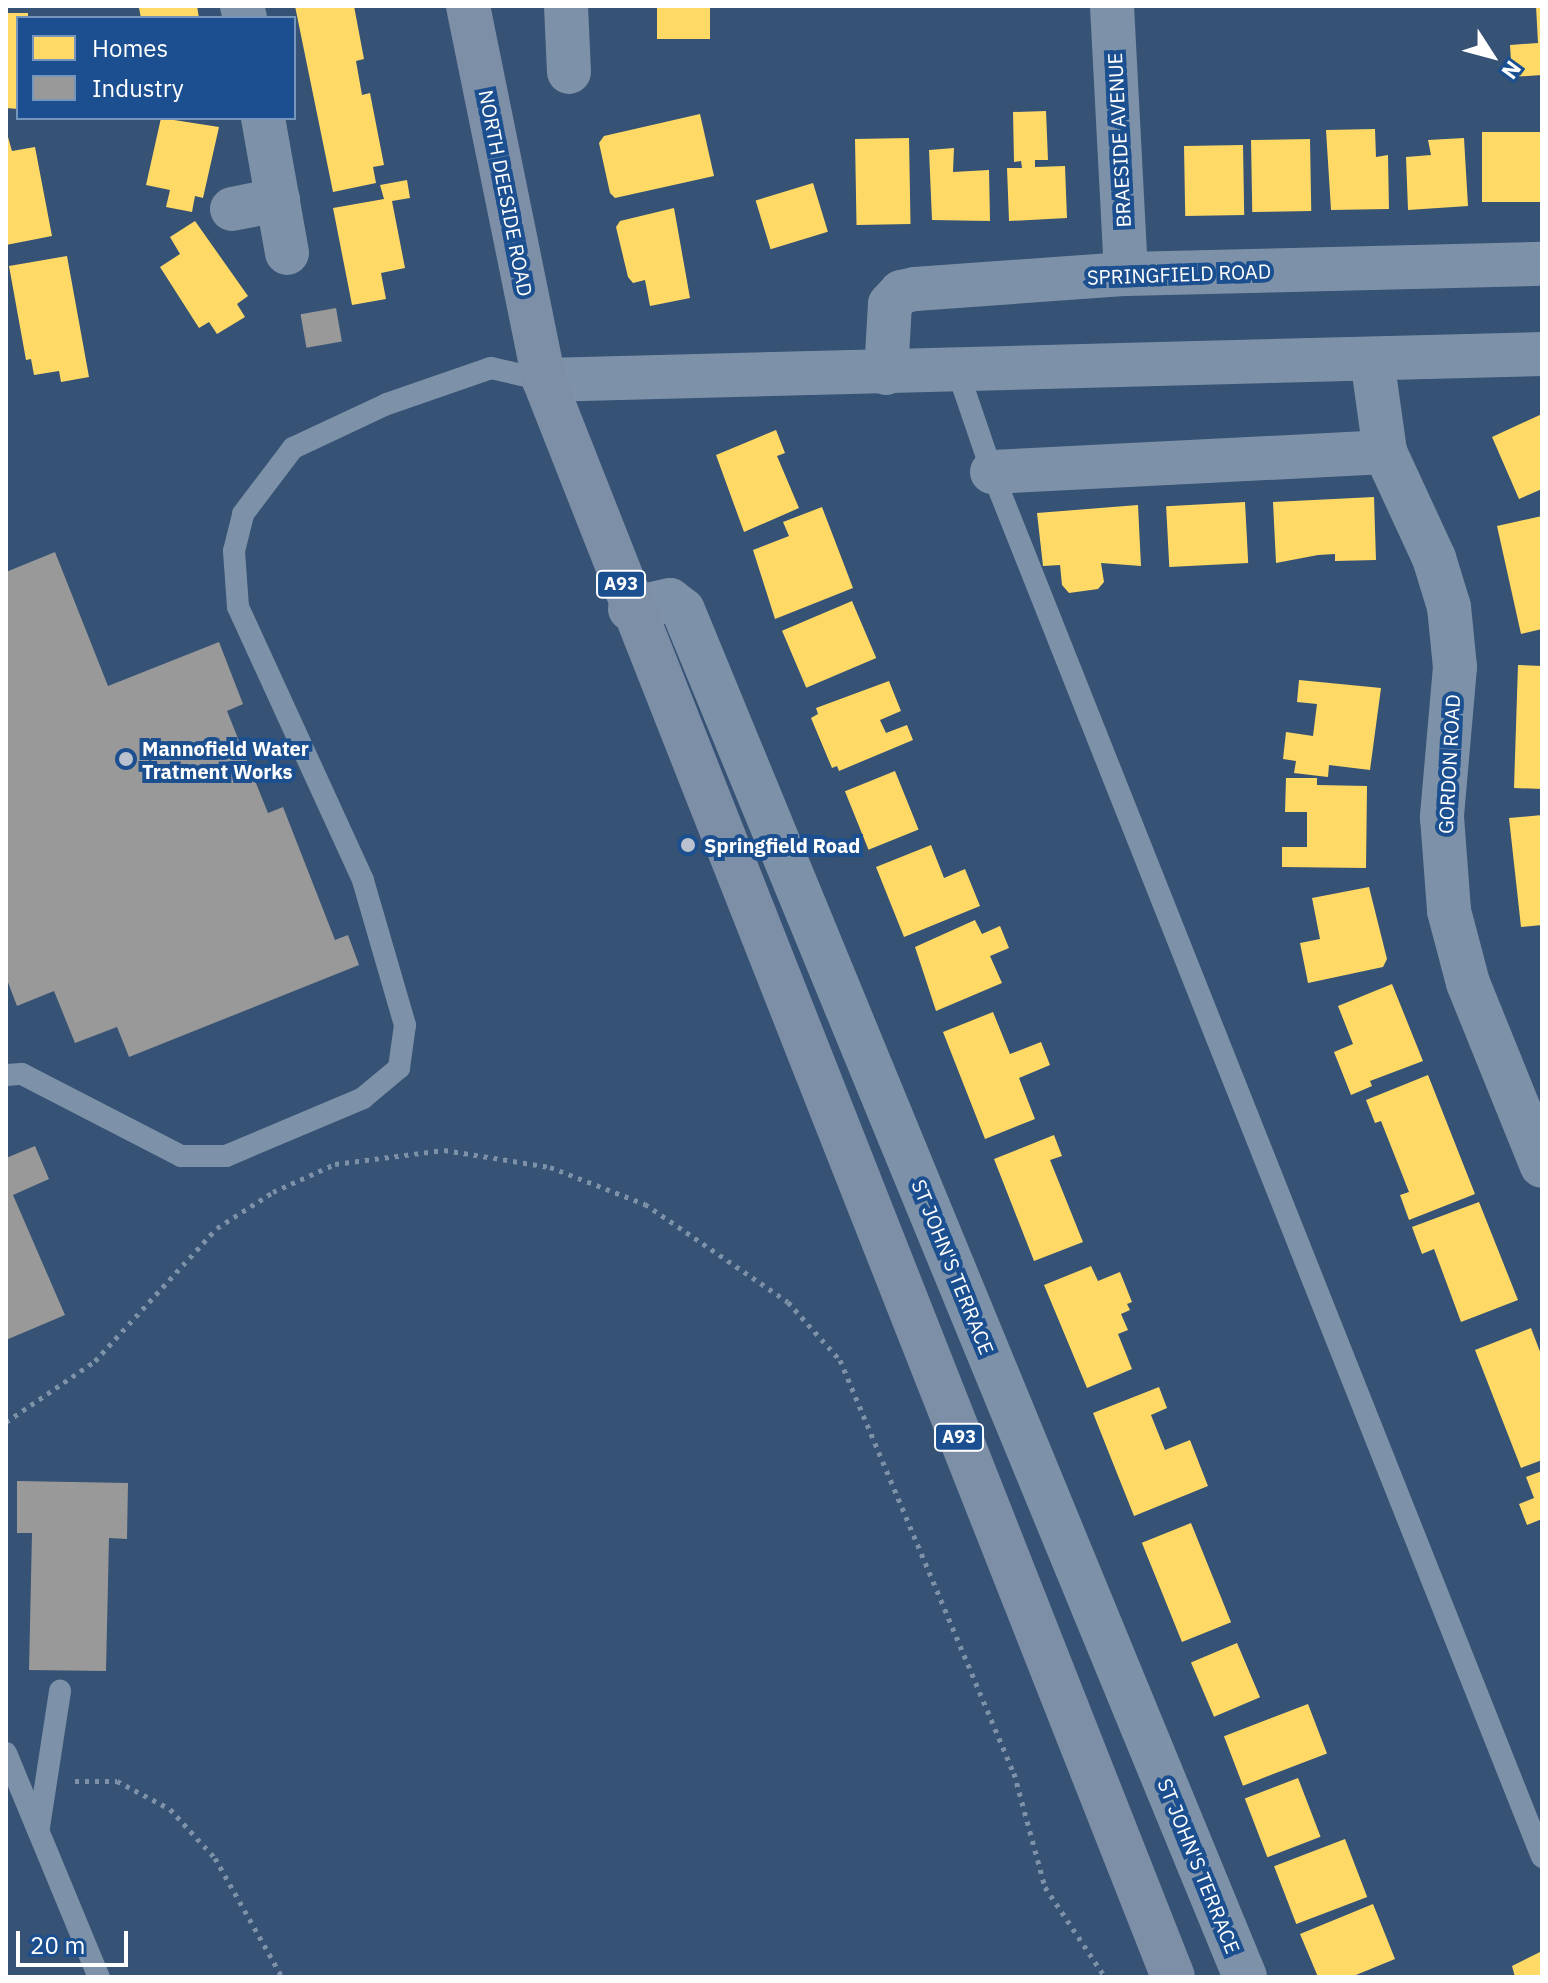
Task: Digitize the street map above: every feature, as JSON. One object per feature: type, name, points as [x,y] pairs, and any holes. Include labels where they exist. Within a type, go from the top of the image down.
[{"type":"main road","name":"NORTH DEESIDE ROAD","points":[[468,6],[544,380]]},
{"type":"main road","name":"A93","points":[[544,380],[630,609],[1173,1977]]},
{"type":"street","points":[[566,6],[569,72]]},
{"type":"street","name":"BRAESIDE AVENUE","points":[[1112,6],[1126,274]]},
{"type":"street","points":[[263,120],[287,253]]},
{"type":"street","points":[[232,209],[278,200]]},
{"type":"street","name":"SPRINGFIELD ROAD","points":[[886,373],[890,304],[901,292],[1126,274],[1542,264]]},
{"type":"street","points":[[544,380],[958,372],[1542,354]]},
{"type":"street","name":"GORDON ROAD","points":[[1372,359],[1385,452],[1434,558],[1449,607],[1455,667],[1442,817],[1449,911],[1468,983],[1542,1166]]},
{"type":"street","points":[[992,472],[1385,452]]},
{"type":"street","name":"ST JOHN'S TERRACE","points":[[630,609],[670,600],[683,610],[1245,1977]]},
{"type":"lane","points":[[6,1075],[22,1074],[181,1156],[226,1156],[363,1098],[399,1068],[405,1025],[363,880],[238,607],[234,551],[243,514],[293,448],[387,404],[491,368],[544,380]]},
{"type":"lane","points":[[958,372],[992,472],[1542,1857]]},
{"type":"lane","points":[[39,1827],[60,1691]]},
{"type":"lane","points":[[6,1753],[99,1977]]},
{"type":"path","points":[[6,1422],[95,1361],[217,1228],[273,1192],[335,1164],[444,1150],[550,1167],[645,1204],[727,1255],[788,1302],[840,1360],[1014,1773],[1045,1887],[1105,1977]]},
{"type":"path","points":[[39,1827],[70,1781],[117,1781],[170,1809],[215,1858],[282,1977]]},
{"type":"building: Homes","points":[[197,6],[199,16],[141,16],[139,8]]},
{"type":"building: Homes","points":[[295,6],[354,6],[364,59],[356,61],[362,95],[370,93],[384,165],[373,167],[376,183],[333,192]]},
{"type":"building: Homes","points":[[657,6],[710,6],[710,39],[657,39]]},
{"type":"building: Homes","points":[[1536,6],[1542,6],[1542,75],[1512,77],[1510,45],[1538,43]]},
{"type":"building: Homes","points":[[6,13],[28,13],[28,16],[16,16],[16,109],[6,108]]},
{"type":"building: Homes","points":[[1046,111],[1048,160],[1035,160],[1035,167],[1065,166],[1067,218],[1009,221],[1007,168],[1022,168],[1021,161],[1014,162],[1013,112]]},
{"type":"building: Homes","points":[[700,114],[714,176],[615,198],[610,193],[599,143],[604,136]]},
{"type":"building: Homes","points":[[161,120],[219,127],[203,198],[195,196],[192,212],[166,207],[170,190],[146,185]]},
{"type":"building: Homes","points":[[1375,129],[1376,157],[1388,155],[1389,209],[1331,210],[1326,130]]},
{"type":"building: Homes","points":[[6,130],[12,151],[35,147],[52,236],[6,245]]},
{"type":"building: Homes","points":[[1482,132],[1542,132],[1542,202],[1482,202]]},
{"type":"building: Homes","points":[[909,138],[911,224],[857,225],[855,139]]},
{"type":"building: Homes","points":[[1464,138],[1468,206],[1408,210],[1406,157],[1431,155],[1428,140]]},
{"type":"building: Homes","points":[[1310,139],[1311,211],[1252,212],[1251,140]]},
{"type":"building: Homes","points":[[1243,145],[1244,215],[1185,216],[1184,146]]},
{"type":"building: Homes","points":[[954,148],[953,172],[989,170],[990,221],[932,220],[929,150]]},
{"type":"building: Homes","points":[[407,180],[410,198],[392,201],[405,268],[381,273],[386,299],[352,305],[333,208],[384,199],[380,185]]},
{"type":"building: Homes","points":[[813,183],[828,232],[771,249],[756,201]]},
{"type":"building: Homes","points":[[674,208],[690,298],[650,306],[645,280],[633,283],[628,277],[616,227],[620,221]]},
{"type":"building: Homes","points":[[195,221],[248,296],[237,304],[245,317],[217,334],[209,322],[199,328],[160,267],[180,254],[170,237]]},
{"type":"building: Homes","points":[[67,256],[89,377],[61,382],[59,371],[34,375],[31,359],[26,360],[9,266]]},
{"type":"building: Homes","points":[[1542,414],[1542,489],[1519,499],[1492,437]]},
{"type":"building: Homes","points":[[776,430],[785,453],[777,456],[799,508],[744,532],[716,455]]},
{"type":"building: Homes","points":[[1374,497],[1376,560],[1335,561],[1335,554],[1276,563],[1273,502]]},
{"type":"building: Homes","points":[[1245,502],[1248,563],[1169,567],[1166,506]]},
{"type":"building: Homes","points":[[1138,505],[1141,566],[1101,563],[1104,582],[1098,589],[1069,593],[1062,585],[1060,565],[1043,566],[1037,513]]},
{"type":"building: Homes","points":[[822,507],[853,588],[775,619],[753,550],[789,536],[783,522]]},
{"type":"building: Homes","points":[[1542,516],[1542,629],[1521,634],[1497,526]]},
{"type":"building: Homes","points":[[852,601],[876,658],[806,688],[782,631]]},
{"type":"building: Homes","points":[[1518,665],[1542,666],[1542,789],[1514,788]]},
{"type":"building: Homes","points":[[1299,680],[1381,688],[1370,770],[1329,765],[1328,777],[1294,773],[1296,761],[1283,759],[1286,732],[1313,736],[1317,704],[1297,702]]},
{"type":"building: Homes","points":[[889,681],[901,711],[880,720],[886,733],[907,725],[913,740],[839,771],[837,766],[832,768],[811,718],[818,714],[816,708]]},
{"type":"building: Homes","points":[[895,771],[919,829],[869,850],[845,791]]},
{"type":"building: Homes","points":[[1286,778],[1317,778],[1317,785],[1367,786],[1366,868],[1282,867],[1282,847],[1307,847],[1307,812],[1285,812]]},
{"type":"building: Homes","points":[[1542,815],[1542,925],[1521,927],[1509,818]]},
{"type":"building: Homes","points":[[931,845],[944,878],[965,869],[980,906],[904,937],[876,867]]},
{"type":"building: Homes","points":[[1369,887],[1387,959],[1383,967],[1308,983],[1300,943],[1320,939],[1312,898]]},
{"type":"building: Homes","points":[[975,920],[982,934],[1000,926],[1009,948],[990,956],[1002,983],[936,1011],[915,947]]},
{"type":"building: Homes","points":[[1392,984],[1423,1061],[1370,1081],[1372,1086],[1351,1095],[1334,1052],[1353,1044],[1338,1006]]},
{"type":"building: Homes","points":[[993,1012],[1010,1054],[1041,1042],[1050,1065],[1019,1078],[1035,1119],[985,1139],[943,1032]]},
{"type":"building: Homes","points":[[1428,1075],[1475,1194],[1409,1220],[1400,1195],[1409,1192],[1381,1121],[1375,1123],[1366,1100]]},
{"type":"building: Homes","points":[[1054,1135],[1062,1156],[1050,1160],[1083,1242],[1034,1261],[994,1159]]},
{"type":"building: Homes","points":[[1479,1202],[1518,1300],[1461,1322],[1434,1249],[1422,1254],[1412,1227]]},
{"type":"building: Homes","points":[[1091,1266],[1098,1281],[1120,1272],[1132,1302],[1127,1304],[1130,1310],[1121,1314],[1128,1330],[1118,1334],[1132,1369],[1087,1388],[1044,1285]]},
{"type":"building: Homes","points":[[1531,1328],[1542,1357],[1542,1460],[1521,1468],[1475,1350]]},
{"type":"building: Homes","points":[[1159,1387],[1167,1408],[1151,1415],[1165,1450],[1190,1440],[1208,1486],[1134,1516],[1093,1413]]},
{"type":"building: Homes","points":[[1542,1471],[1542,1519],[1527,1525],[1519,1504],[1534,1498],[1526,1477]]},
{"type":"building: Homes","points":[[1191,1523],[1231,1622],[1182,1642],[1142,1543]]},
{"type":"building: Homes","points":[[1237,1643],[1260,1697],[1214,1717],[1191,1663]]},
{"type":"building: Homes","points":[[1308,1704],[1327,1753],[1243,1786],[1224,1736]]},
{"type":"building: Homes","points":[[1298,1778],[1321,1837],[1267,1857],[1245,1798]]},
{"type":"building: Homes","points":[[1345,1839],[1367,1897],[1296,1924],[1274,1866]]},
{"type":"building: Homes","points":[[1373,1904],[1395,1959],[1351,1977],[1318,1977],[1300,1934]]},
{"type":"building: Homes","points":[[1542,1951],[1542,1977],[1515,1977],[1512,1966]]},
{"type":"building: Industry","points":[[336,308],[342,341],[306,348],[301,314]]},
{"type":"building: Industry","name":"Mannofield Water Tratment Works","points":[[55,552],[108,686],[219,642],[243,704],[227,711],[268,813],[283,807],[335,940],[348,935],[359,965],[129,1057],[117,1027],[75,1043],[54,991],[17,1006],[6,977],[6,572]]},
{"type":"building: Industry","points":[[35,1146],[49,1179],[13,1195],[65,1315],[6,1340],[6,1158]]},
{"type":"building: Industry","points":[[17,1481],[128,1483],[127,1539],[109,1538],[106,1671],[29,1670],[32,1533],[17,1533]]},
{"type":"place","name":"Mannofield Water Tratment Works","points":[[126,759]]},
{"type":"place","name":"Springfield Road","points":[[688,845]]}]
